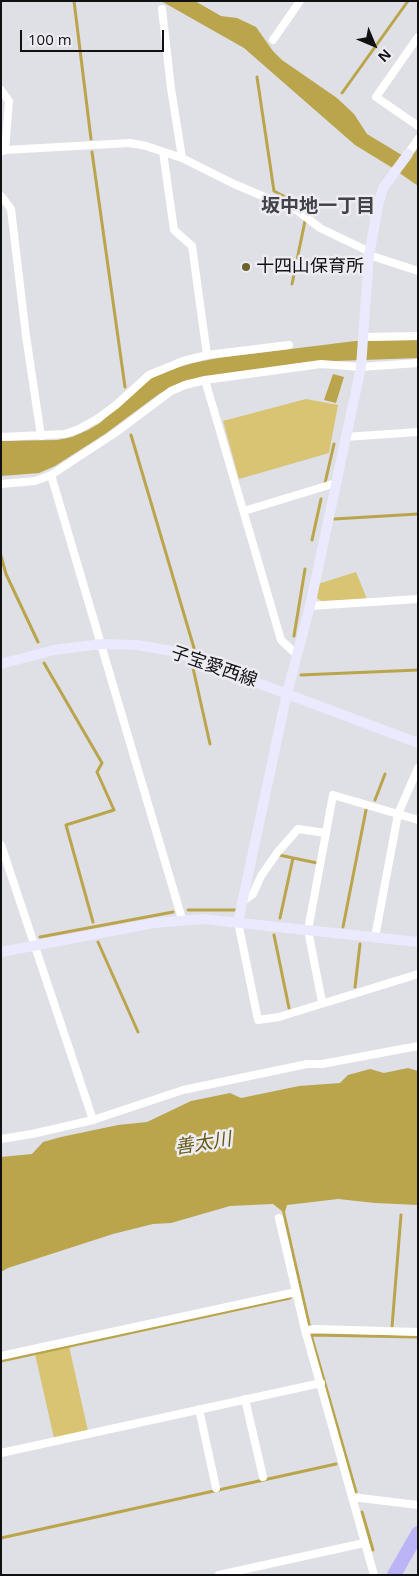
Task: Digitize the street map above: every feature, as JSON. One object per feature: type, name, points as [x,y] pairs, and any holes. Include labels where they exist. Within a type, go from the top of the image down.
[{"type":"highway","points":[[394,1575],[418,1533]]},
{"type":"street","points":[[273,40],[300,1]]},
{"type":"street","points":[[162,9],[171,88],[182,158]]},
{"type":"street","points":[[418,37],[376,97],[418,126]]},
{"type":"street","points":[[1,90],[9,101],[3,151],[130,143],[163,152],[182,158],[234,184],[298,211],[320,228],[369,254],[418,271]]},
{"type":"street","points":[[418,139],[413,152],[394,172],[383,188],[378,206],[369,254],[361,368],[310,606],[287,693],[238,922],[258,1020],[279,1017],[322,1002],[418,974]]},
{"type":"street","points":[[163,152],[174,230],[192,246],[207,355]]},
{"type":"street","points":[[1,196],[11,209],[26,336],[41,436]]},
{"type":"street","points":[[364,336],[418,336]]},
{"type":"street","points":[[1,437],[65,434],[79,429],[116,405],[149,375],[183,361],[207,355],[289,345]]},
{"type":"street","points":[[1,484],[35,481],[51,476],[115,433],[171,391],[185,385],[205,380],[321,364],[361,368],[418,363]]},
{"type":"street","points":[[205,380],[281,640],[297,655]]},
{"type":"street","points":[[345,437],[418,432]]},
{"type":"street","points":[[51,476],[182,919]]},
{"type":"street","points":[[244,511],[336,483]]},
{"type":"street","points":[[310,606],[418,599]]},
{"type":"street","name":"子宝愛西線","points":[[1,664],[54,650],[102,644],[137,645],[172,651],[418,743]]},
{"type":"street","points":[[375,937],[398,814],[418,768]]},
{"type":"street","points":[[322,1002],[308,930],[333,795],[418,820]]},
{"type":"street","points":[[243,901],[252,894],[261,876],[277,853],[298,829],[326,833]]},
{"type":"street","points":[[1,845],[93,1120]]},
{"type":"street","points":[[1,952],[182,919],[238,922],[418,942]]},
{"type":"street","points":[[1,1139],[93,1120],[184,1090],[307,1064],[322,1064],[418,1046]]},
{"type":"street","points":[[279,1218],[305,1330],[374,1575]]},
{"type":"street","points":[[1,1356],[296,1292]]},
{"type":"street","points":[[305,1330],[418,1332]]},
{"type":"street","points":[[1,1452],[320,1383]]},
{"type":"street","points":[[245,1399],[263,1476]]},
{"type":"street","points":[[199,1409],[216,1488]]},
{"type":"street","points":[[352,1497],[418,1505]]},
{"type":"street","points":[[218,1575],[364,1543]]},
{"type":"shaded area","points":[[306,399],[338,405],[329,453],[239,479],[223,421]]},
{"type":"shaded area","points":[[356,572],[367,599],[321,601],[316,597],[318,584]]},
{"type":"shaded area","points":[[69,1346],[88,1431],[54,1438],[35,1354]]},
{"type":"water","points":[[161,1],[195,1],[221,16],[237,18],[256,27],[282,60],[337,98],[354,114],[367,134],[400,154],[412,156],[418,148],[418,186],[355,145],[244,48]]},
{"type":"water","points":[[418,340],[418,358],[308,362],[187,380],[159,394],[105,434],[55,466],[39,473],[1,476],[1,441],[57,440],[72,437],[100,423],[154,376],[166,371],[218,358],[355,341]]},
{"type":"water","points":[[333,374],[344,377],[336,403],[324,400]]},
{"type":"water","name":"善太川","points":[[408,1068],[418,1071],[418,1205],[338,1199],[287,1205],[285,1212],[311,1326],[308,1326],[282,1211],[273,1204],[230,1206],[171,1223],[153,1224],[113,1234],[8,1268],[1,1272],[1,1157],[32,1154],[43,1142],[61,1137],[118,1125],[147,1122],[191,1101],[230,1093],[241,1098],[299,1086],[340,1083],[348,1075],[370,1069],[384,1073]]},
{"type":"waterway","points":[[74,1],[91,139]]},
{"type":"waterway","points":[[342,93],[408,1]]},
{"type":"waterway","points":[[257,77],[274,191],[308,209]]},
{"type":"waterway","points":[[92,152],[125,387]]},
{"type":"waterway","points":[[292,284],[305,221]]},
{"type":"waterway","points":[[131,435],[194,648]]},
{"type":"waterway","points":[[325,483],[334,444]]},
{"type":"waterway","points":[[312,540],[321,499]]},
{"type":"waterway","points":[[334,519],[418,514]]},
{"type":"waterway","points":[[1,556],[6,574],[38,642]]},
{"type":"waterway","points":[[294,636],[305,569]]},
{"type":"waterway","points":[[44,663],[102,763],[97,772],[114,810],[66,825],[93,922]]},
{"type":"waterway","points":[[193,668],[210,744]]},
{"type":"waterway","points":[[301,675],[418,670]]},
{"type":"waterway","points":[[375,800],[385,774]]},
{"type":"waterway","points":[[343,927],[366,810]]},
{"type":"waterway","points":[[279,855],[317,863]]},
{"type":"waterway","points":[[280,918],[293,858]]},
{"type":"waterway","points":[[188,910],[236,910]]},
{"type":"waterway","points":[[40,937],[173,912]]},
{"type":"waterway","points":[[274,935],[289,1008]]},
{"type":"waterway","points":[[98,942],[138,1032]]},
{"type":"waterway","points":[[355,987],[360,944]]},
{"type":"waterway","points":[[392,1327],[401,1215]]},
{"type":"waterway","points":[[1,1361],[290,1298]]},
{"type":"waterway","points":[[356,1492],[311,1335],[418,1337]]},
{"type":"waterway","points":[[1,1538],[336,1464]]},
{"type":"waterway","points":[[362,1512],[373,1550]]},
{"type":"place","name":"十四山保育所","points":[[246,267]]},
{"type":"district","name":"坂中地一丁目","points":[[318,207]]}]
